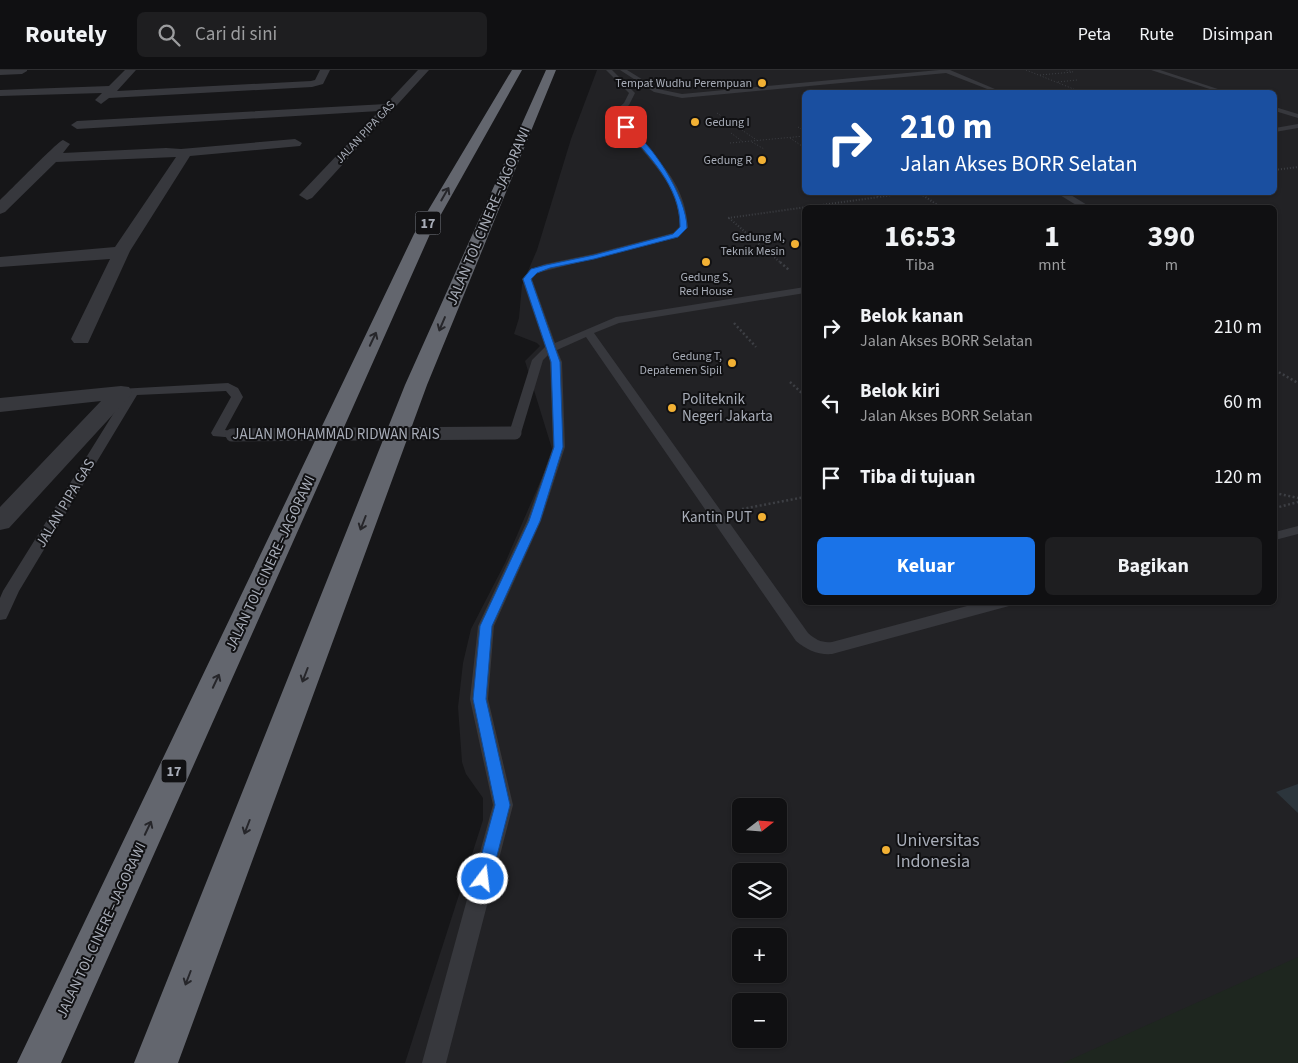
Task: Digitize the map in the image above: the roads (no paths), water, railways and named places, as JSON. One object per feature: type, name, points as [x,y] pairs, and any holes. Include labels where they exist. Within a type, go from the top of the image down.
[{"type":"highway","name":"JALAN TOL CINERE–JAGORAWI","points":[[39,1063],[422,234],[517,70]]},
{"type":"highway","name":"JALAN TOL CINERE–JAGORAWI","points":[[156,1063],[416,385],[551,70]]},
{"type":"street","points":[[0,72],[22,70]]},
{"type":"street","points":[[0,89],[22,70]]},
{"type":"street","points":[[0,209],[52,158],[77,125],[131,70]]},
{"type":"street","points":[[0,93],[109,92],[310,84],[319,82],[325,70]]},
{"type":"street","name":"JALAN PIPA GAS","points":[[307,195],[424,70]]},
{"type":"street","points":[[77,125],[389,107]]},
{"type":"street","points":[[52,158],[183,153],[295,143]]},
{"type":"street","points":[[81,339],[122,251],[185,157],[183,153]]},
{"type":"street","points":[[0,262],[101,255],[122,251]]},
{"type":"street","name":"JALAN PIPA GAS","points":[[0,522],[127,392]]},
{"type":"street","name":"JALAN MOHAMMAD RIDWAN RAIS","points":[[0,405],[127,392]]},
{"type":"lane","points":[[434,1063],[502,805],[479,699],[486,626],[534,521],[559,447],[556,362],[527,279],[534,271],[676,235],[684,228],[684,219],[679,202],[663,168],[626,127],[618,110],[627,104],[632,93],[609,70]]},
{"type":"lane","points":[[623,70],[659,93],[691,96],[946,71],[994,90]]},
{"type":"lane","points":[[1154,70],[1218,90]]},
{"type":"lane","points":[[1277,110],[1298,116]]},
{"type":"lane","points":[[1287,113],[1298,112]]},
{"type":"lane","points":[[1277,130],[1298,126]]},
{"type":"lane","points":[[1065,195],[1083,205]]},
{"type":"lane","name":"JALAN MOHAMMAD RIDWAN RAIS","points":[[127,392],[228,387],[234,390],[237,397],[217,433],[232,435],[515,433],[538,360],[545,351],[616,320],[802,290]]},
{"type":"lane","points":[[588,332],[802,637],[809,643],[817,647],[832,648],[992,605]]},
{"type":"lane","name":"JALAN PIPA GAS","points":[[0,615],[11,591],[127,392]]},
{"type":"lane","points":[[1277,535],[1298,530]]},
{"type":"place","name":"Tempat Wudhu Perempuan","points":[[762,83]]},
{"type":"place","name":"Gedung I","points":[[695,122]]},
{"type":"place","name":"Gedung R","points":[[762,160]]},
{"type":"place","name":"Gedung M, Teknik Mesin","points":[[795,244]]},
{"type":"place","name":"Gedung S, Red House","points":[[706,262]]},
{"type":"place","name":"Gedung T, Depatemen Sipil","points":[[732,363]]},
{"type":"place","name":"Politeknik Negeri Jakarta","points":[[672,408]]},
{"type":"place","name":"Kantin PUT","points":[[762,517]]},
{"type":"place","name":"Universitas Indonesia","points":[[886,850]]}]
